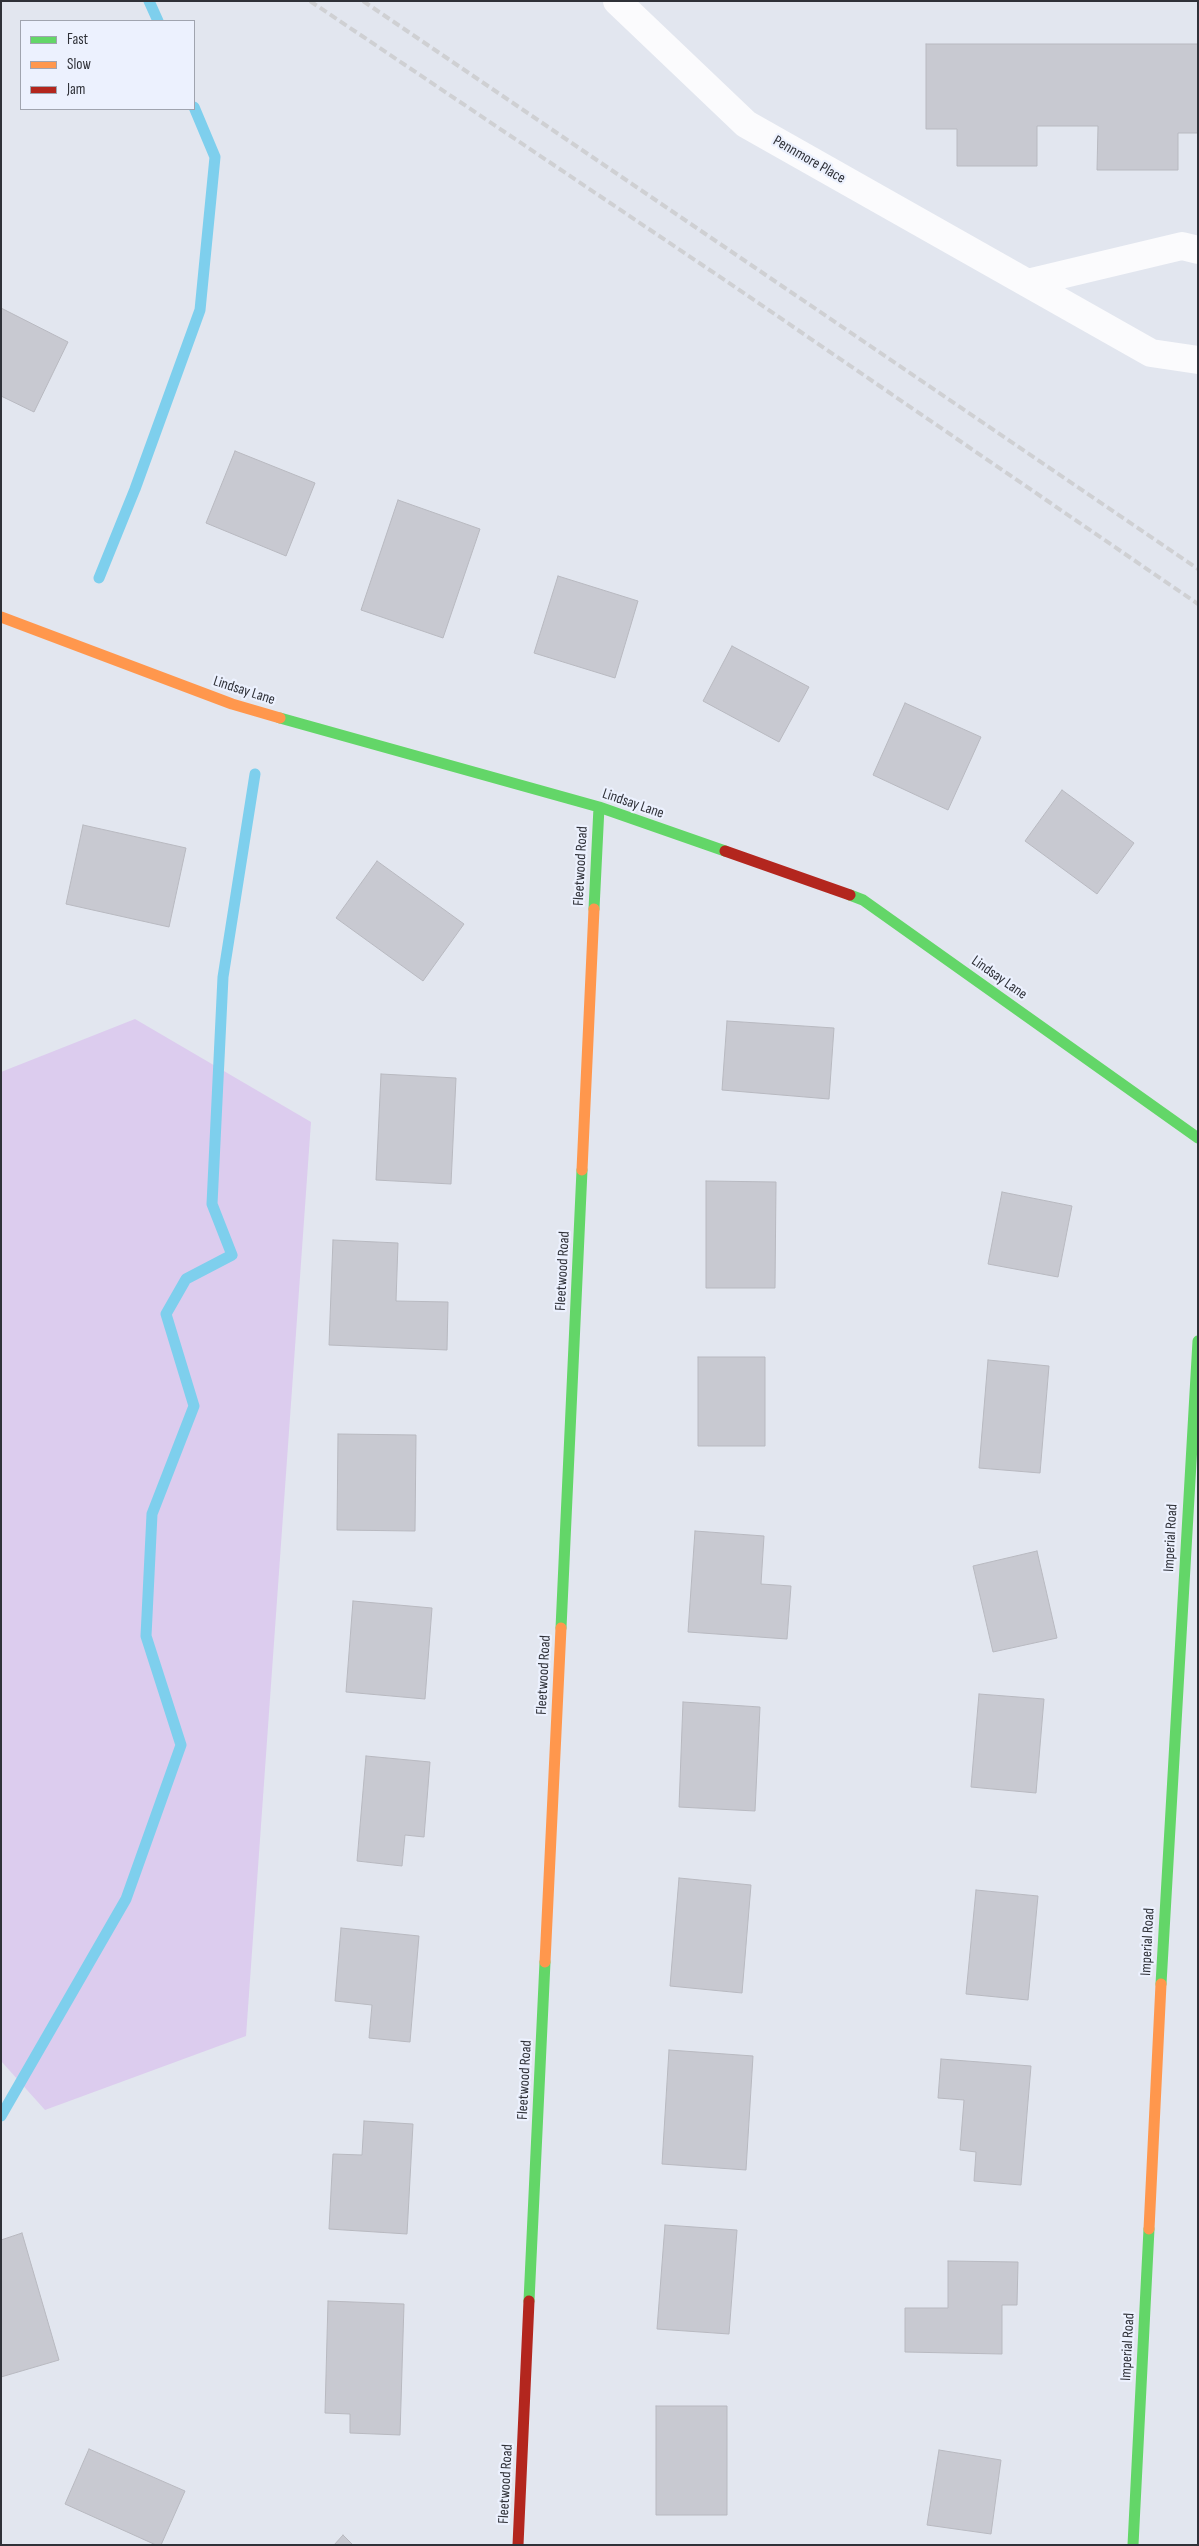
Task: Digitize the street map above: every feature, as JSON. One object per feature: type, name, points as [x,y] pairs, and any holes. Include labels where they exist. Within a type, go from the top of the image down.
[{"type":"street","name":"Pennmore Place","points":[[618,1],[746,124],[1151,353],[1198,360]]},
{"type":"street","points":[[1027,283],[1182,246],[1198,250]]},
{"type":"street","name":"Lindsay Lane","points":[[1,617],[232,704],[599,807],[863,900],[1198,1138]]},
{"type":"street","name":"Fleetwood Road","points":[[518,2545],[599,807]]},
{"type":"street","name":"Imperial Road","points":[[1133,2545],[1172,1776],[1198,1341]]},
{"type":"shaded area","points":[[135,1019],[311,1122],[246,2036],[45,2110],[1,2061],[1,1072]]},
{"type":"building","points":[[926,44],[1198,44],[1198,133],[1178,133],[1178,170],[1097,170],[1098,126],[1037,126],[1037,166],[957,166],[957,129],[926,129]]},
{"type":"building","points":[[1,308],[68,342],[34,412],[1,396]]},
{"type":"building","points":[[235,451],[315,483],[286,556],[206,523]]},
{"type":"building","points":[[398,500],[480,529],[443,638],[361,610]]},
{"type":"building","points":[[558,576],[638,601],[615,678],[534,653]]},
{"type":"building","points":[[732,646],[809,687],[779,742],[703,701]]},
{"type":"building","points":[[905,703],[981,737],[948,810],[873,775]]},
{"type":"building","points":[[1062,790],[1134,843],[1097,894],[1025,841]]},
{"type":"building","points":[[83,825],[186,848],[169,927],[66,904]]},
{"type":"building","points":[[377,861],[464,924],[423,981],[336,918]]},
{"type":"building","points":[[727,1021],[834,1028],[829,1099],[722,1090]]},
{"type":"building","points":[[381,1074],[456,1078],[451,1184],[376,1180]]},
{"type":"building","points":[[706,1181],[776,1182],[775,1288],[706,1288]]},
{"type":"building","points":[[1002,1192],[1072,1206],[1058,1277],[988,1264]]},
{"type":"building","points":[[333,1240],[398,1243],[396,1301],[448,1302],[447,1350],[329,1345]]},
{"type":"building","points":[[698,1357],[765,1357],[765,1446],[698,1446]]},
{"type":"building","points":[[988,1360],[1049,1366],[1040,1473],[979,1468]]},
{"type":"building","points":[[338,1434],[416,1435],[415,1531],[337,1530]]},
{"type":"building","points":[[695,1531],[764,1536],[761,1584],[791,1586],[787,1639],[688,1632]]},
{"type":"building","points":[[1037,1551],[1057,1638],[993,1652],[973,1566]]},
{"type":"building","points":[[353,1601],[432,1608],[425,1699],[346,1692]]},
{"type":"building","points":[[979,1694],[1044,1699],[1036,1793],[971,1787]]},
{"type":"building","points":[[683,1702],[760,1707],[755,1811],[679,1807]]},
{"type":"building","points":[[366,1756],[430,1762],[424,1837],[405,1835],[402,1866],[357,1861]]},
{"type":"building","points":[[679,1878],[751,1885],[742,1993],[670,1986]]},
{"type":"building","points":[[976,1890],[1038,1896],[1028,2000],[966,1994]]},
{"type":"building","points":[[341,1928],[419,1936],[410,2042],[369,2038],[372,2005],[335,2001]]},
{"type":"building","points":[[669,2050],[753,2056],[746,2170],[662,2164]]},
{"type":"building","points":[[941,2059],[1031,2066],[1021,2185],[974,2181],[976,2152],[960,2150],[964,2100],[938,2098]]},
{"type":"building","points":[[364,2121],[413,2124],[407,2234],[329,2229],[333,2154],[362,2155]]},
{"type":"building","points":[[665,2225],[737,2230],[729,2334],[657,2329]]},
{"type":"building","points":[[22,2233],[59,2360],[1,2377],[1,2240]]},
{"type":"building","points":[[948,2261],[1018,2262],[1017,2305],[1002,2305],[1002,2354],[905,2352],[905,2308],[948,2308]]},
{"type":"building","points":[[328,2301],[404,2304],[400,2435],[350,2433],[350,2414],[325,2413]]},
{"type":"building","points":[[656,2406],[727,2406],[727,2515],[656,2515]]},
{"type":"building","points":[[89,2449],[185,2491],[161,2545],[156,2545],[65,2504]]},
{"type":"building","points":[[939,2450],[1001,2460],[991,2534],[927,2525]]},
{"type":"building","points":[[343,2535],[353,2545],[334,2545]]},
{"type":"waterway","points":[[149,1],[158,20]]},
{"type":"waterway","points":[[99,578],[135,489],[200,310],[215,157],[195,109]]},
{"type":"waterway","points":[[1,2116],[126,1899],[181,1745],[146,1636],[152,1514],[194,1406],[166,1314],[186,1279],[232,1255],[212,1204],[223,977],[255,774]]},
{"type":"railway","points":[[310,1],[738,289],[1198,604]]},
{"type":"railway","points":[[363,1],[1198,569]]},
{"type":"traffic: fast","points":[[280,718],[599,807],[725,851]]},
{"type":"traffic: fast","points":[[594,909],[599,807]]},
{"type":"traffic: fast","points":[[850,895],[863,900],[1198,1138]]},
{"type":"traffic: fast","points":[[561,1628],[582,1170]]},
{"type":"traffic: fast","points":[[1161,1984],[1198,1341]]},
{"type":"traffic: fast","points":[[529,2301],[545,1962]]},
{"type":"traffic: fast","points":[[1133,2545],[1149,2229]]},
{"type":"traffic: slow","points":[[1,617],[232,704],[280,718]]},
{"type":"traffic: slow","points":[[582,1170],[594,909]]},
{"type":"traffic: slow","points":[[545,1962],[561,1628]]},
{"type":"traffic: slow","points":[[1149,2229],[1161,1984]]},
{"type":"traffic: jam","points":[[725,851],[850,895]]},
{"type":"traffic: jam","points":[[518,2545],[529,2301]]}]
